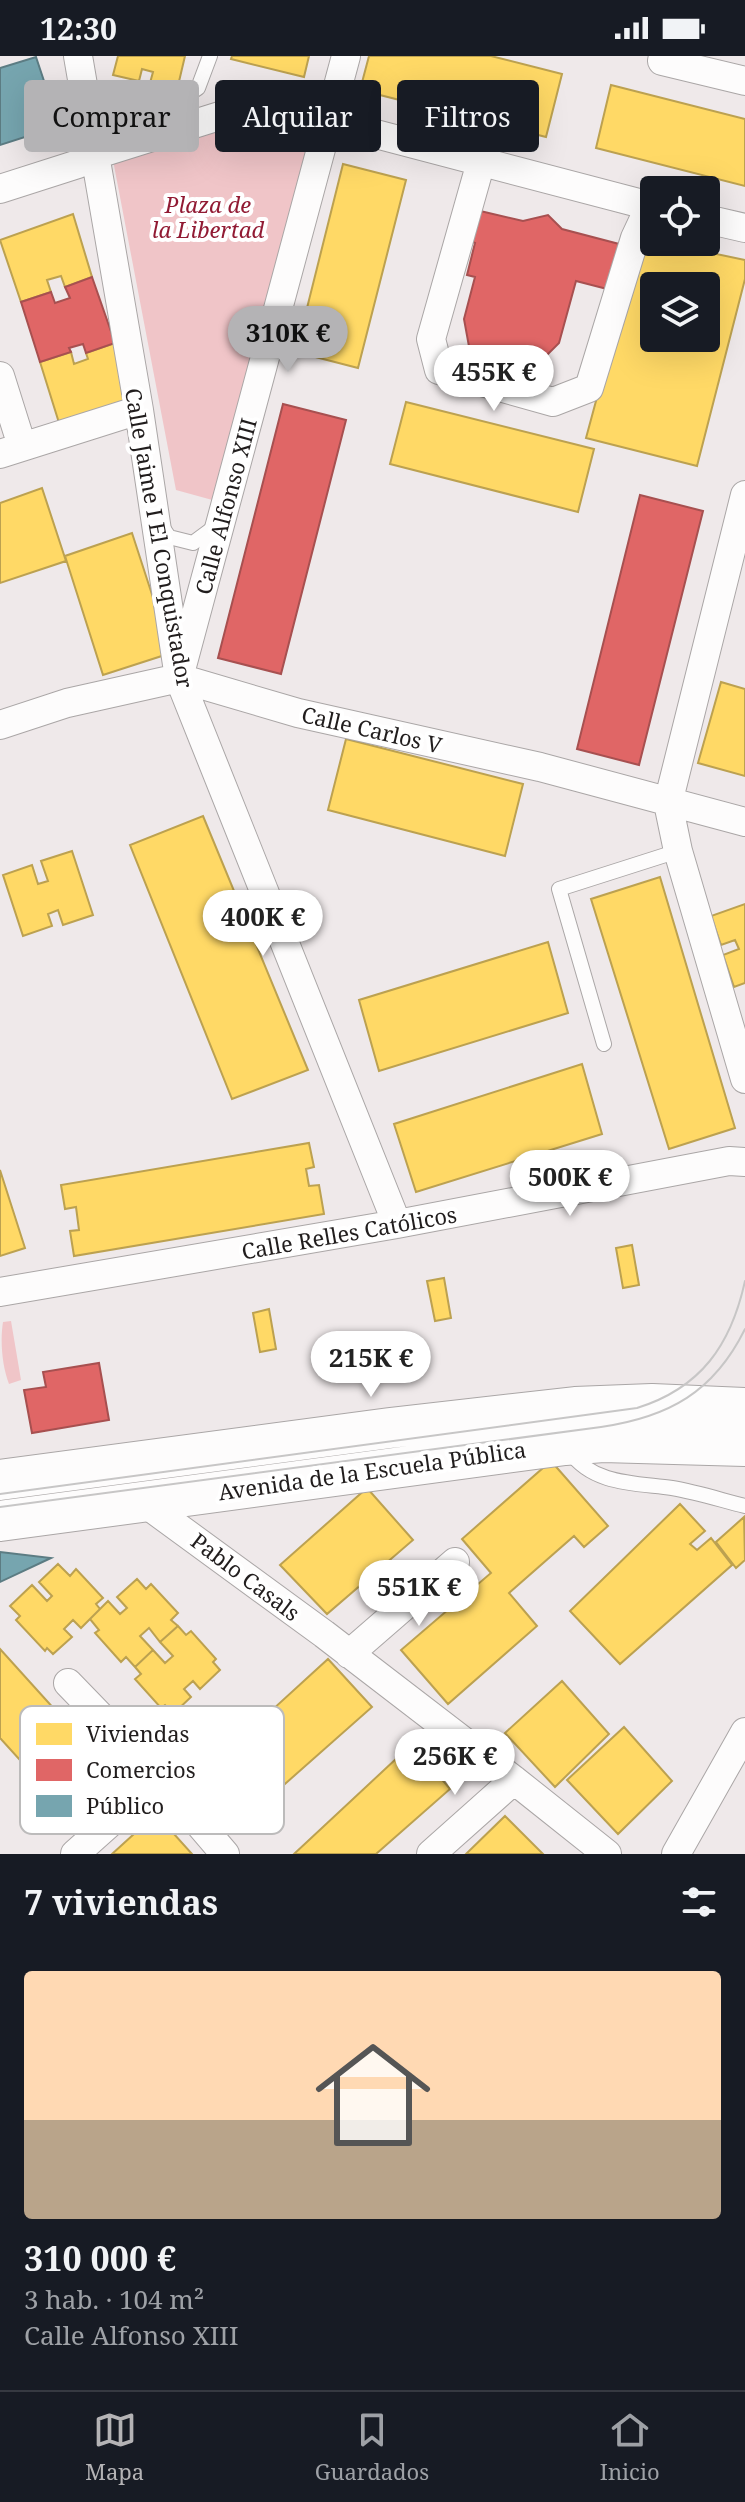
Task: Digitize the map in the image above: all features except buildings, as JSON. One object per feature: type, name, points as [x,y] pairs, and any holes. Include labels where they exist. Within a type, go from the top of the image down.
[{"type":"street","name":"Calle Jaime I El Conquistador","points":[[78,56],[82,80]]},
{"type":"street","name":"Calle Alfonso XIII","points":[[340,80],[346,56]]},
{"type":"street","points":[[663,56],[662,61],[745,81]]},
{"type":"street","points":[[0,189],[215,117]]},
{"type":"street","points":[[381,136],[640,204]]},
{"type":"street","name":"Calle Jaime I El Conquistador","points":[[95,152],[139,410],[179,678],[397,1224]]},
{"type":"street","name":"Calle Alfonso XIII","points":[[179,678],[322,152]]},
{"type":"street","points":[[481,162],[431,339],[439,370],[553,402],[589,388],[640,229]]},
{"type":"street","points":[[720,222],[745,228]]},
{"type":"street","points":[[0,376],[11,450],[139,410]]},
{"type":"street","points":[[745,495],[668,803],[678,851],[745,1079]]},
{"type":"street","name":"Calle Carlos V","points":[[0,725],[67,703],[179,678],[298,713],[540,767],[745,822]]},
{"type":"street","name":"Calle Relles Católicos","points":[[0,1292],[397,1224],[729,1161],[745,1162]]},
{"type":"street","name":"Avenida de la Escuela Pública","points":[[0,1480],[390,1428],[575,1407],[652,1404],[745,1408]]},
{"type":"street","name":"Avenida de la Escuela Pública","points":[[0,1521],[565,1445],[603,1442],[745,1446]]},
{"type":"street","name":"Pablo Casals","points":[[142,1501],[349,1654],[607,1854]]},
{"type":"street","points":[[349,1654],[455,1562]]},
{"type":"street","points":[[68,1683],[90,1706]]},
{"type":"street","points":[[676,1854],[745,1732]]},
{"type":"street","points":[[431,1854],[514,1780]]},
{"type":"street","points":[[75,1854],[97,1834]]},
{"type":"street","points":[[208,1834],[225,1854]]},
{"type":"lane","points":[[199,85],[210,56]]},
{"type":"lane","points":[[154,515],[169,537],[193,543],[219,524]]},
{"type":"lane","points":[[604,1044],[559,889],[678,851]]},
{"type":"lane","points":[[565,1445],[579,1463],[617,1483],[674,1488],[745,1506]]},
{"type":"green space","name":"Plaza de la Libertad","points":[[215,129],[215,152],[311,152],[216,501],[176,490],[112,155],[124,152],[199,152],[199,133]]},
{"type":"green space","points":[[11,1321],[21,1380],[9,1384],[3,1361],[2,1337],[3,1322]]},
{"type":"tram line","points":[[0,1494],[637,1408],[679,1389],[710,1361],[731,1325],[745,1281]]},
{"type":"tram line","points":[[0,1507],[625,1423],[668,1408],[704,1385],[733,1351],[745,1329]]}]
